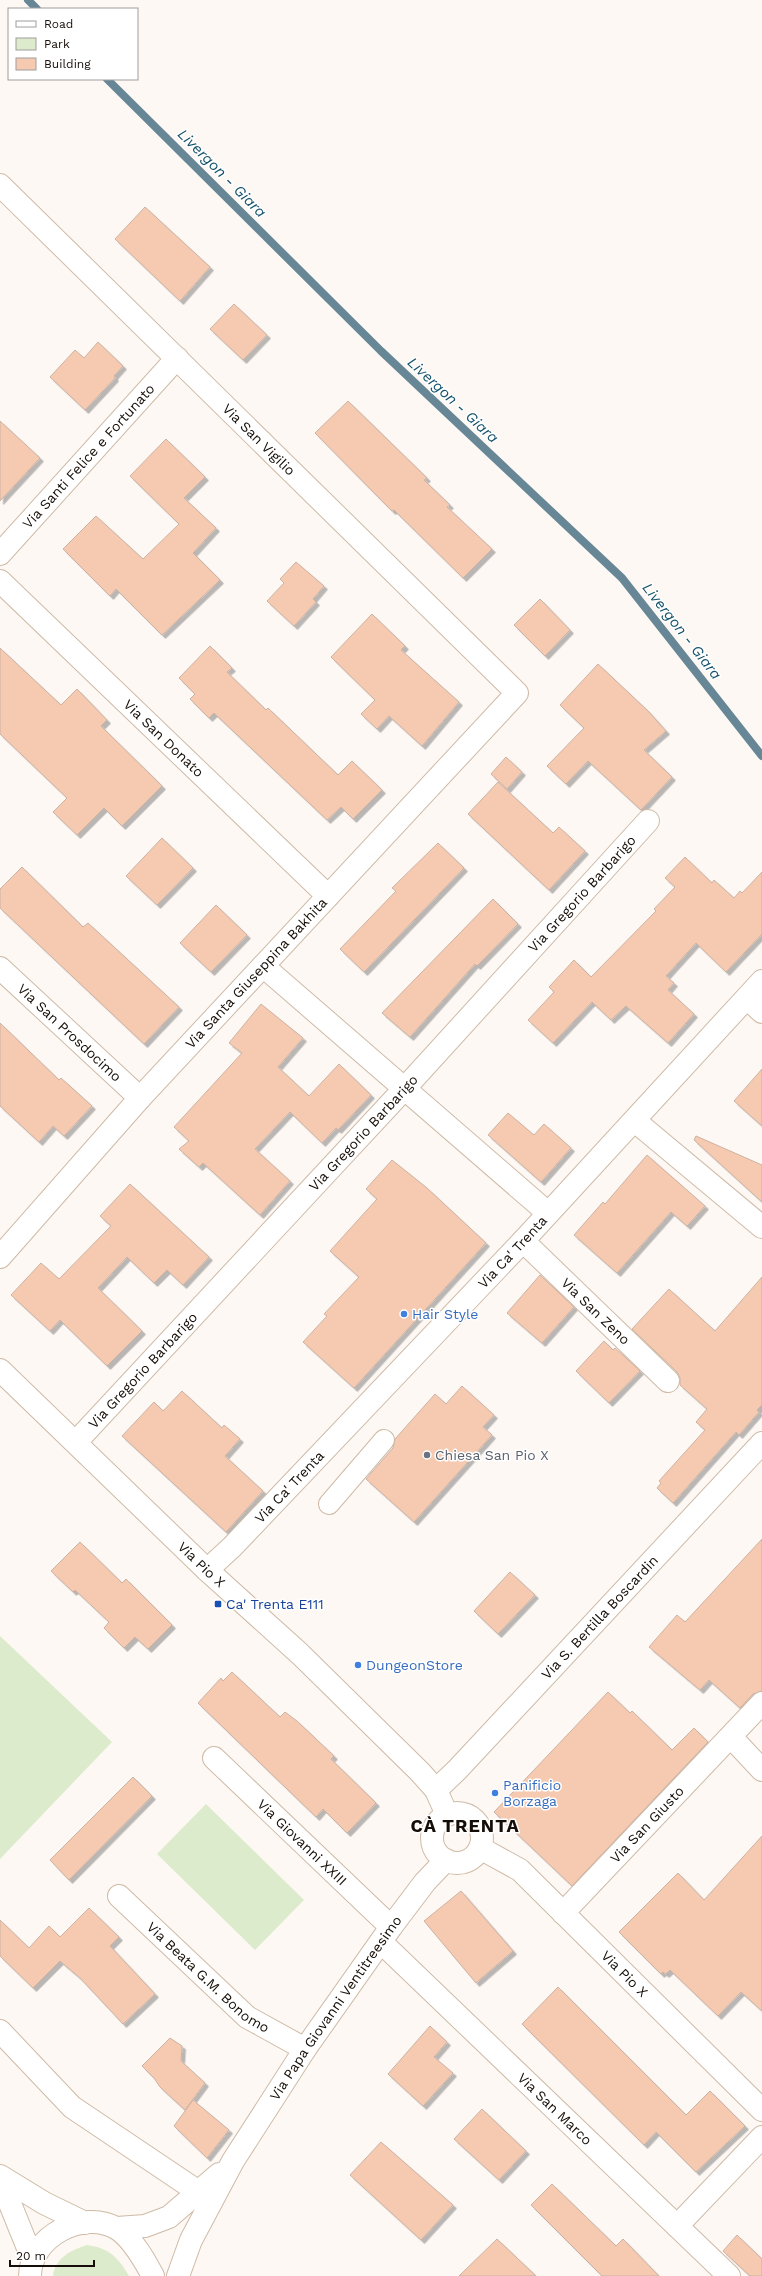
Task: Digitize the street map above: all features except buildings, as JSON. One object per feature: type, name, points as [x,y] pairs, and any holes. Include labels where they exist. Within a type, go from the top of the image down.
[{"type":"street","name":"Via San Vigilio","points":[[0,185],[178,358],[517,693]]},
{"type":"street","name":"Via Santi Felice e Fortunato","points":[[0,554],[178,358]]},
{"type":"street","name":"Via San Donato","points":[[0,581],[328,896]]},
{"type":"street","name":"Via Santa Giuseppina Bakhita","points":[[0,1257],[140,1098],[517,693]]},
{"type":"street","name":"Via Gregorio Barbarigo","points":[[76,1442],[405,1088],[648,821]]},
{"type":"street","points":[[263,966],[548,1213]]},
{"type":"street","name":"Via San Prosdocimo","points":[[0,968],[140,1098]]},
{"type":"street","name":"Via Ca' Trenta","points":[[207,1570],[232,1547],[635,1121],[754,1005],[762,981]]},
{"type":"street","points":[[635,1121],[762,1227]]},
{"type":"street","name":"Via San Zeno","points":[[523,1241],[668,1381]]},
{"type":"street","name":"Via Pio X","points":[[0,1370],[207,1570],[300,1654],[436,1790],[447,1815]]},
{"type":"street","points":[[329,1504],[384,1440]]},
{"type":"street","name":"Via S. Bertilla Boscardin","points":[[436,1790],[457,1770],[762,1443]]},
{"type":"street","name":"Via San Giusto","points":[[563,1913],[762,1703]]},
{"type":"street","points":[[731,1736],[762,1770]]},
{"type":"street","name":"Via Giovanni XXIII","points":[[214,1758],[386,1935]]},
{"type":"street","points":[[461,1813],[474,1820],[481,1833],[480,1848],[474,1856],[465,1861],[456,1863],[446,1860],[434,1849],[432,1841],[435,1826],[447,1815],[461,1813]]},
{"type":"street","name":"Via Pio X","points":[[480,1848],[520,1870],[762,2110]]},
{"type":"street","name":"Via Papa Giovanni Ventitreesimo","points":[[178,2276],[191,2240],[233,2161],[305,2049],[425,1882],[446,1860]]},
{"type":"street","name":"Via Beata G.M. Bonomo","points":[[119,1896],[248,2017],[270,2032],[305,2049]]},
{"type":"street","name":"Via San Marco","points":[[386,1935],[677,2226],[729,2276]]},
{"type":"street","points":[[0,2031],[72,2107],[200,2193]]},
{"type":"street","points":[[677,2226],[762,2137]]},
{"type":"street","name":"Via Papa Giovanni Ventitreesimo","points":[[31,2267],[46,2240],[64,2228],[84,2223],[100,2223],[117,2228],[145,2226],[169,2217],[200,2193],[233,2161]]},
{"type":"street","points":[[0,2176],[44,2203],[84,2223]]},
{"type":"street","points":[[0,2179],[31,2267]]},
{"type":"street","points":[[117,2228],[138,2251],[154,2276]]},
{"type":"green space","points":[[0,1636],[112,1742],[0,1859]]},
{"type":"green space","points":[[206,1804],[304,1900],[255,1950],[157,1854]]},
{"type":"green space","points":[[87,2245],[101,2248],[112,2254],[129,2276],[53,2276],[54,2270],[60,2260],[75,2249]]},
{"type":"waterway","name":"Livergon - Giara","points":[[28,0],[36,8]]},
{"type":"waterway","name":"Livergon - Giara","points":[[108,80],[381,351],[622,578],[762,756]]},
{"type":"place","name":"Hair Style","points":[[404,1314]]},
{"type":"place","name":"Chiesa San Pio X","points":[[427,1455]]},
{"type":"place","name":"Ca' Trenta E111","points":[[218,1604]]},
{"type":"place","name":"DungeonStore","points":[[358,1665]]},
{"type":"place","name":"Panificio Borzaga","points":[[495,1793]]},
{"type":"district","name":"CÀ TRENTA","points":[[465,1825]]}]
